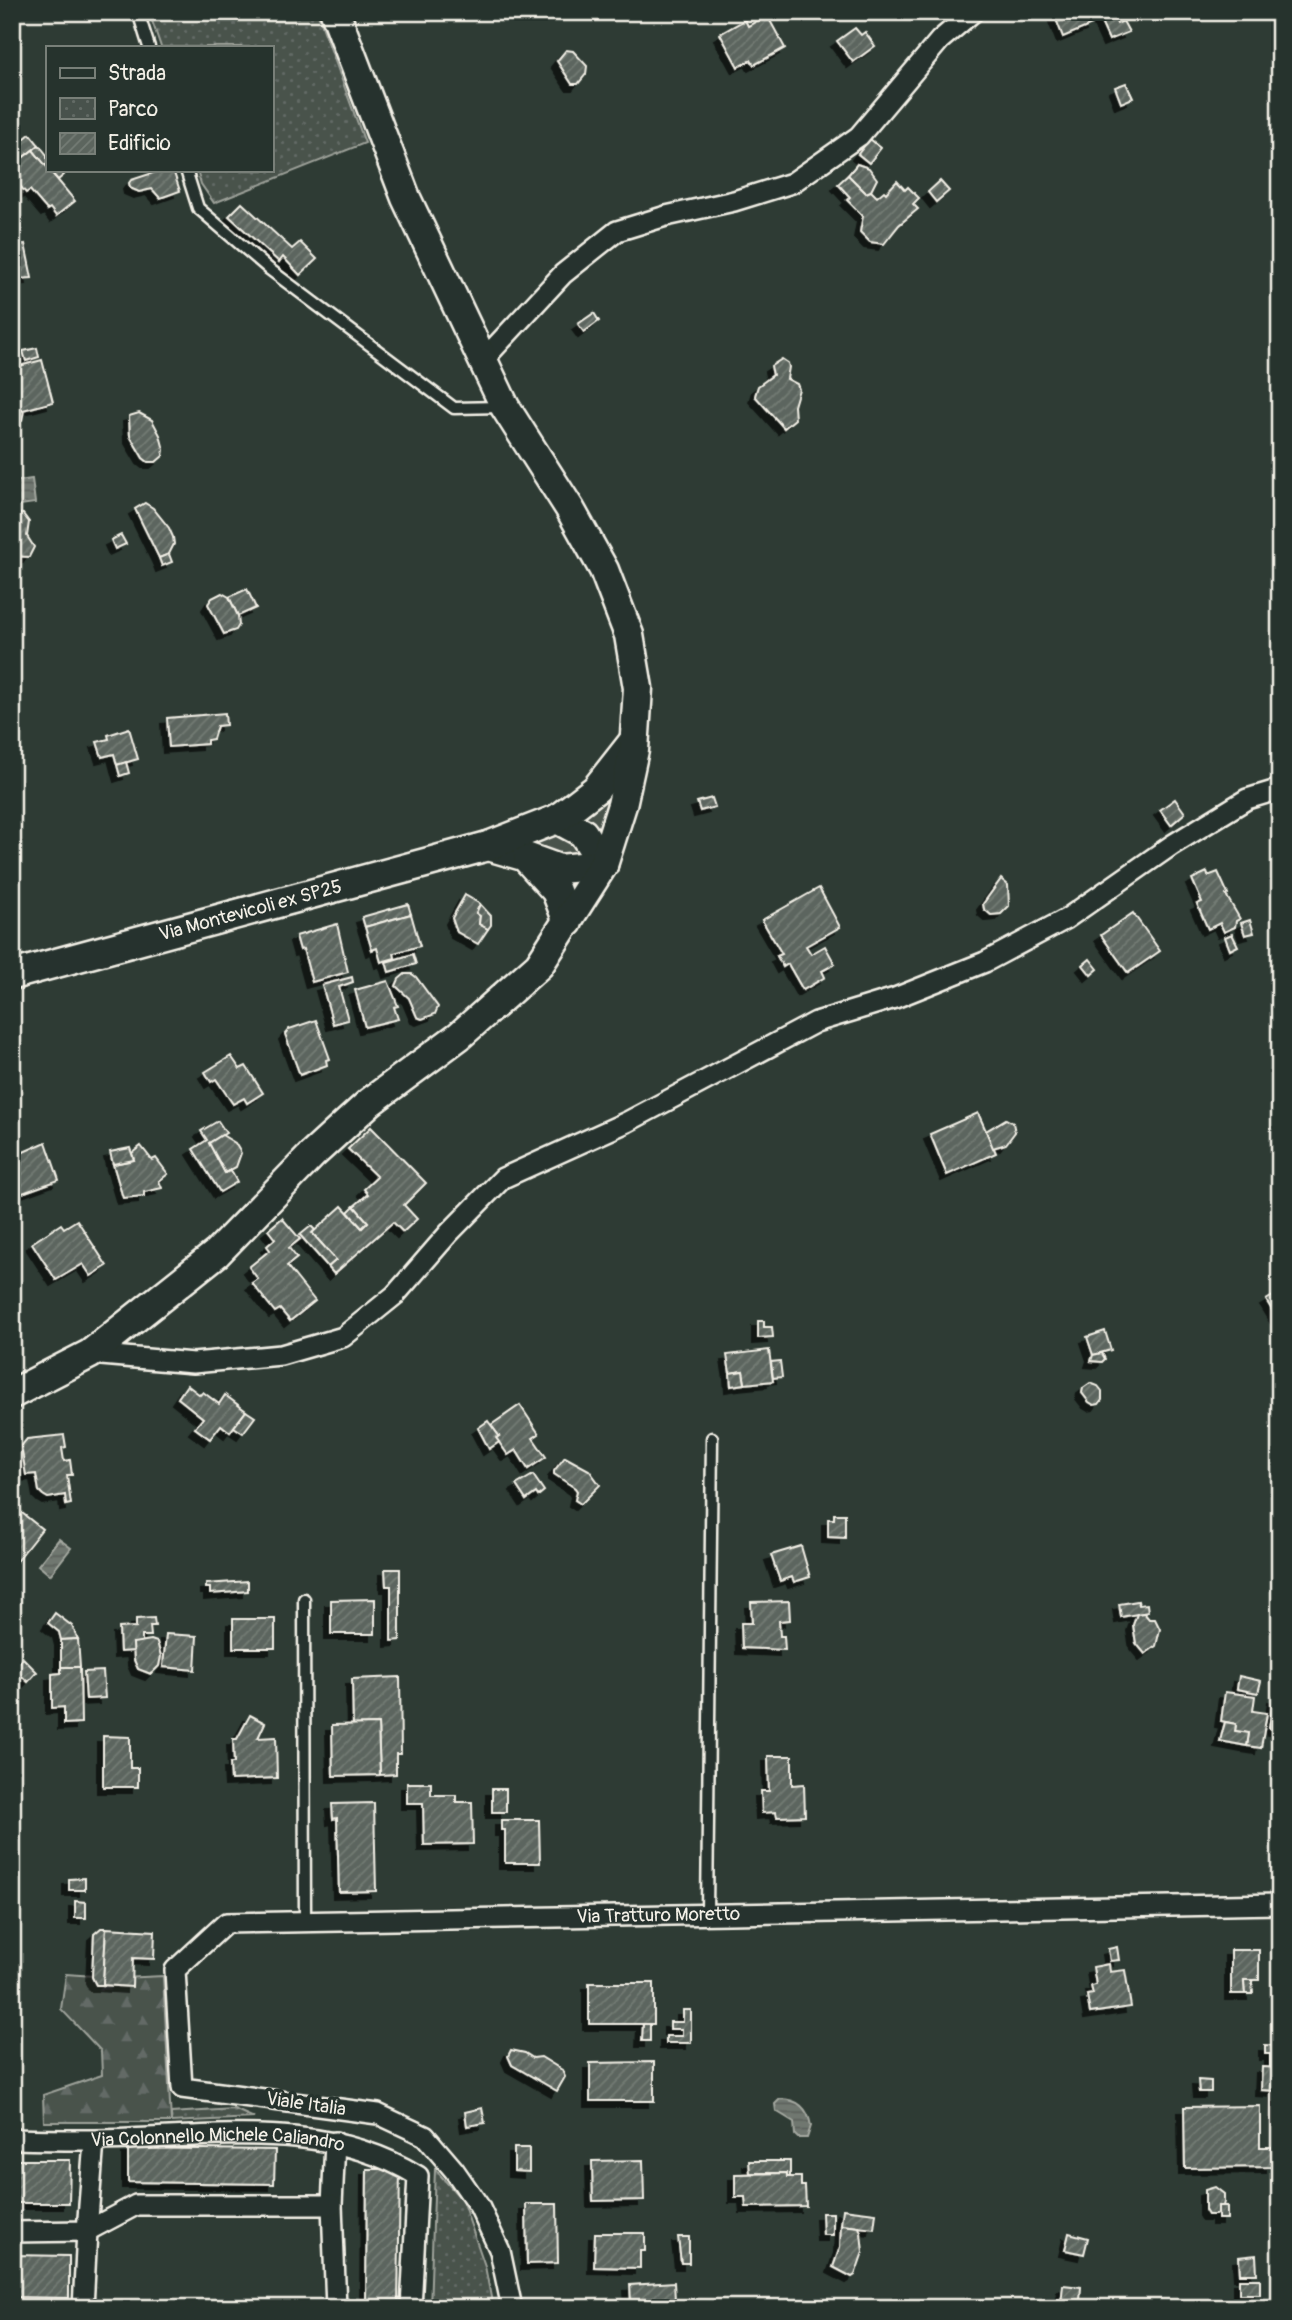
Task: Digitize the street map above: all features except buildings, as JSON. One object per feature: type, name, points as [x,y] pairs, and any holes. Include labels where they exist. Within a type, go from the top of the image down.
[{"type":"street","points":[[12,1394],[90,1354],[217,1253],[312,1156],[370,1102],[459,1036],[539,965],[603,865],[622,805],[635,738],[638,688],[629,635],[598,560],[570,509],[505,407],[406,198],[335,12]]},
{"type":"street","points":[[484,359],[563,274],[617,231],[792,183],[859,136],[940,40],[973,12]]},
{"type":"street","name":"Via Montevicoli ex SP25","points":[[12,975],[488,846],[557,819],[596,789],[635,738]]},
{"type":"street","points":[[90,1354],[194,1363],[281,1355],[343,1337],[395,1295],[449,1233],[503,1178],[627,1122],[816,1022],[895,998],[985,962],[1066,919],[1172,845],[1247,799],[1280,789]]},
{"type":"street","points":[[557,819],[583,834],[603,865]]},
{"type":"street","points":[[488,846],[559,869],[603,865]]},
{"type":"street","points":[[523,856],[556,891],[568,922]]},
{"type":"street","name":"Via Tratturo Moretto","points":[[182,2088],[175,1969],[226,1923],[1280,1904]]},
{"type":"street","name":"Viale Italia","points":[[182,2088],[378,2114],[425,2136],[454,2170],[479,2206],[499,2251],[512,2308]]},
{"type":"street","points":[[267,2099],[267,2133]]},
{"type":"street","name":"Via Colonnello Michele Caliandro","points":[[12,2139],[94,2141],[267,2133],[335,2142],[395,2161],[418,2176],[411,2308]]},
{"type":"street","points":[[83,2308],[94,2141]]},
{"type":"street","points":[[335,2142],[332,2205],[336,2308]]},
{"type":"street","points":[[12,2232],[86,2231],[136,2205],[332,2205]]},
{"type":"lane","points":[[138,12],[149,46]]},
{"type":"lane","points":[[188,172],[198,208],[269,269],[454,408],[505,407]]},
{"type":"lane","points":[[707,1914],[712,1438]]},
{"type":"lane","points":[[304,1599],[305,1921]]},
{"type":"green space","points":[[149,12],[317,12],[365,143],[214,203],[201,184],[198,172],[273,172],[273,46],[161,46]]},
{"type":"green space","points":[[613,788],[600,834],[575,818]]},
{"type":"green space","points":[[552,831],[589,850],[581,859],[550,855],[518,842]]},
{"type":"green space","points":[[66,1974],[122,1978],[163,1976],[171,2122],[44,2122],[43,2095],[102,2075],[101,2051],[61,2009]]},
{"type":"green space","points":[[234,2109],[254,2118],[171,2122],[171,2113]]},
{"type":"green space","points":[[435,2169],[462,2200],[485,2266],[493,2308],[430,2308]]},
{"type":"shaded area","points":[[32,479],[35,503],[12,506],[12,482]]},
{"type":"shaded area","points":[[59,1539],[71,1548],[50,1575],[38,1565]]},
{"type":"shaded area","points":[[780,2099],[797,2103],[805,2110],[811,2126],[807,2138],[798,2138],[795,2135],[794,2122],[776,2111],[775,2104]]}]
